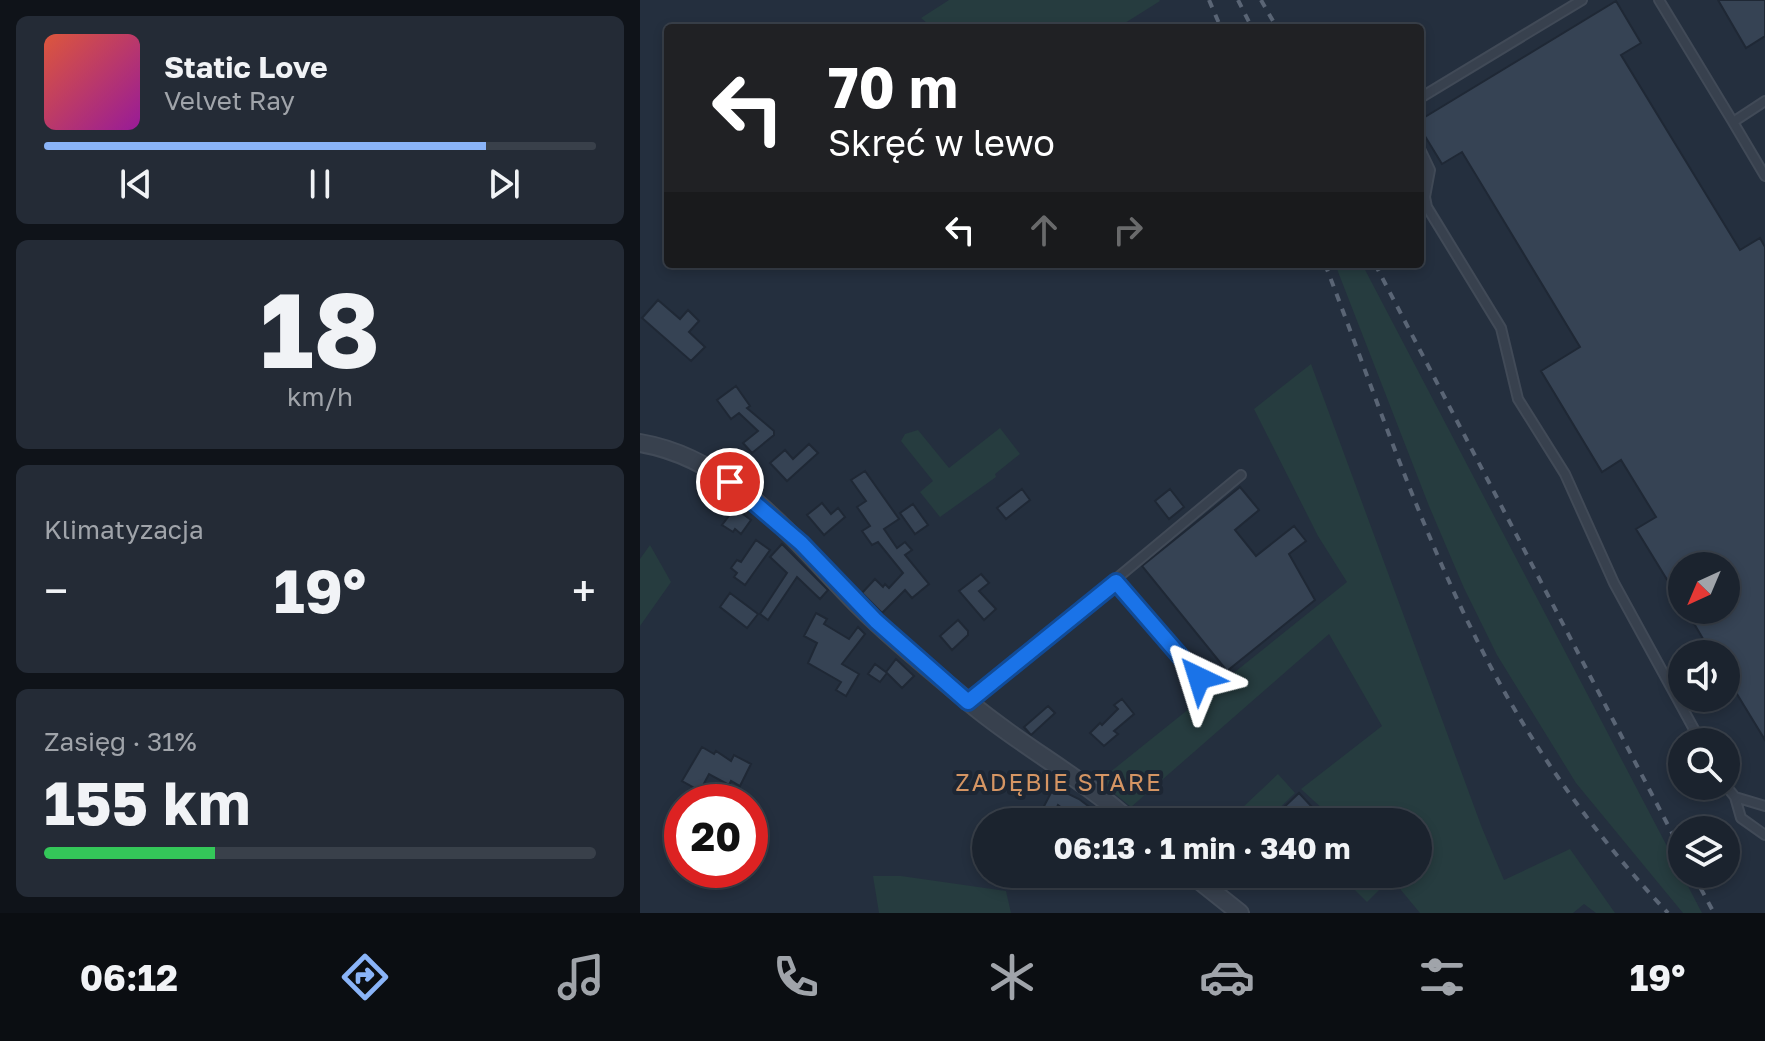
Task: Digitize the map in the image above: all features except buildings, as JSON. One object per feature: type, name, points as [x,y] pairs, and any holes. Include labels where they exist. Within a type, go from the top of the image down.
[{"type":"street","points":[[640,443],[660,446],[687,456],[738,489],[801,543],[876,621],[968,702],[1090,787],[1115,808]]},
{"type":"street","points":[[1209,888],[1240,913]]},
{"type":"lane","points":[[1424,96],[1582,0]]},
{"type":"lane","points":[[1659,0],[1765,176]]},
{"type":"lane","points":[[1733,122],[1765,101]]},
{"type":"lane","points":[[1424,157],[1430,170],[1425,197],[1427,207],[1501,328],[1518,399],[1565,474],[1614,583],[1693,728]]},
{"type":"lane","points":[[968,702],[1241,475]]},
{"type":"lane","points":[[1116,582],[1199,678]]},
{"type":"lane","points":[[1740,798],[1765,806]]},
{"type":"lane","points":[[1736,800],[1741,818],[1765,835]]},
{"type":"green space","points":[[949,0],[1160,1],[1123,24],[928,24],[921,18]]},
{"type":"green space","points":[[1337,268],[1364,268],[1668,848],[1668,888],[1689,888],[1702,913],[1683,913],[1576,783],[1497,655],[1464,588]]},
{"type":"green space","points":[[1311,364],[1504,880],[1570,849],[1615,913],[1596,913],[1584,904],[1573,913],[1420,913],[1399,888],[1432,888],[1432,808],[1322,808],[1301,789],[1382,726],[1329,634],[1131,807],[1099,781],[1347,582],[1318,536],[1254,409]]},
{"type":"green space","points":[[1000,428],[1020,454],[995,474],[996,477],[940,517],[920,492],[933,481],[901,441],[905,434],[918,430],[949,468]]},
{"type":"green space","points":[[650,545],[671,582],[640,626],[640,559]]},
{"type":"green space","points":[[1278,774],[1295,793],[1279,808],[1242,808]]},
{"type":"green space","points":[[873,876],[901,876],[1006,891],[1011,913],[879,913]]},
{"type":"green space","points":[[1353,888],[1381,888],[1367,902]]},
{"type":"railway","points":[[1209,0],[1219,24]]},
{"type":"railway","points":[[1238,0],[1250,24]]},
{"type":"railway","points":[[1261,0],[1275,24]]},
{"type":"railway","points":[[1326,268],[1424,523],[1494,673],[1531,737],[1573,799],[1668,913]]},
{"type":"railway","points":[[1377,268],[1668,825]]},
{"type":"railway","points":[[1701,888],[1714,913]]},
{"type":"district","name":"ZADĘBIE STARE","points":[[1059,781]]},
{"type":"route","points":[[730,482],[801,543],[876,621],[968,702],[1116,582],[1199,678]]}]
